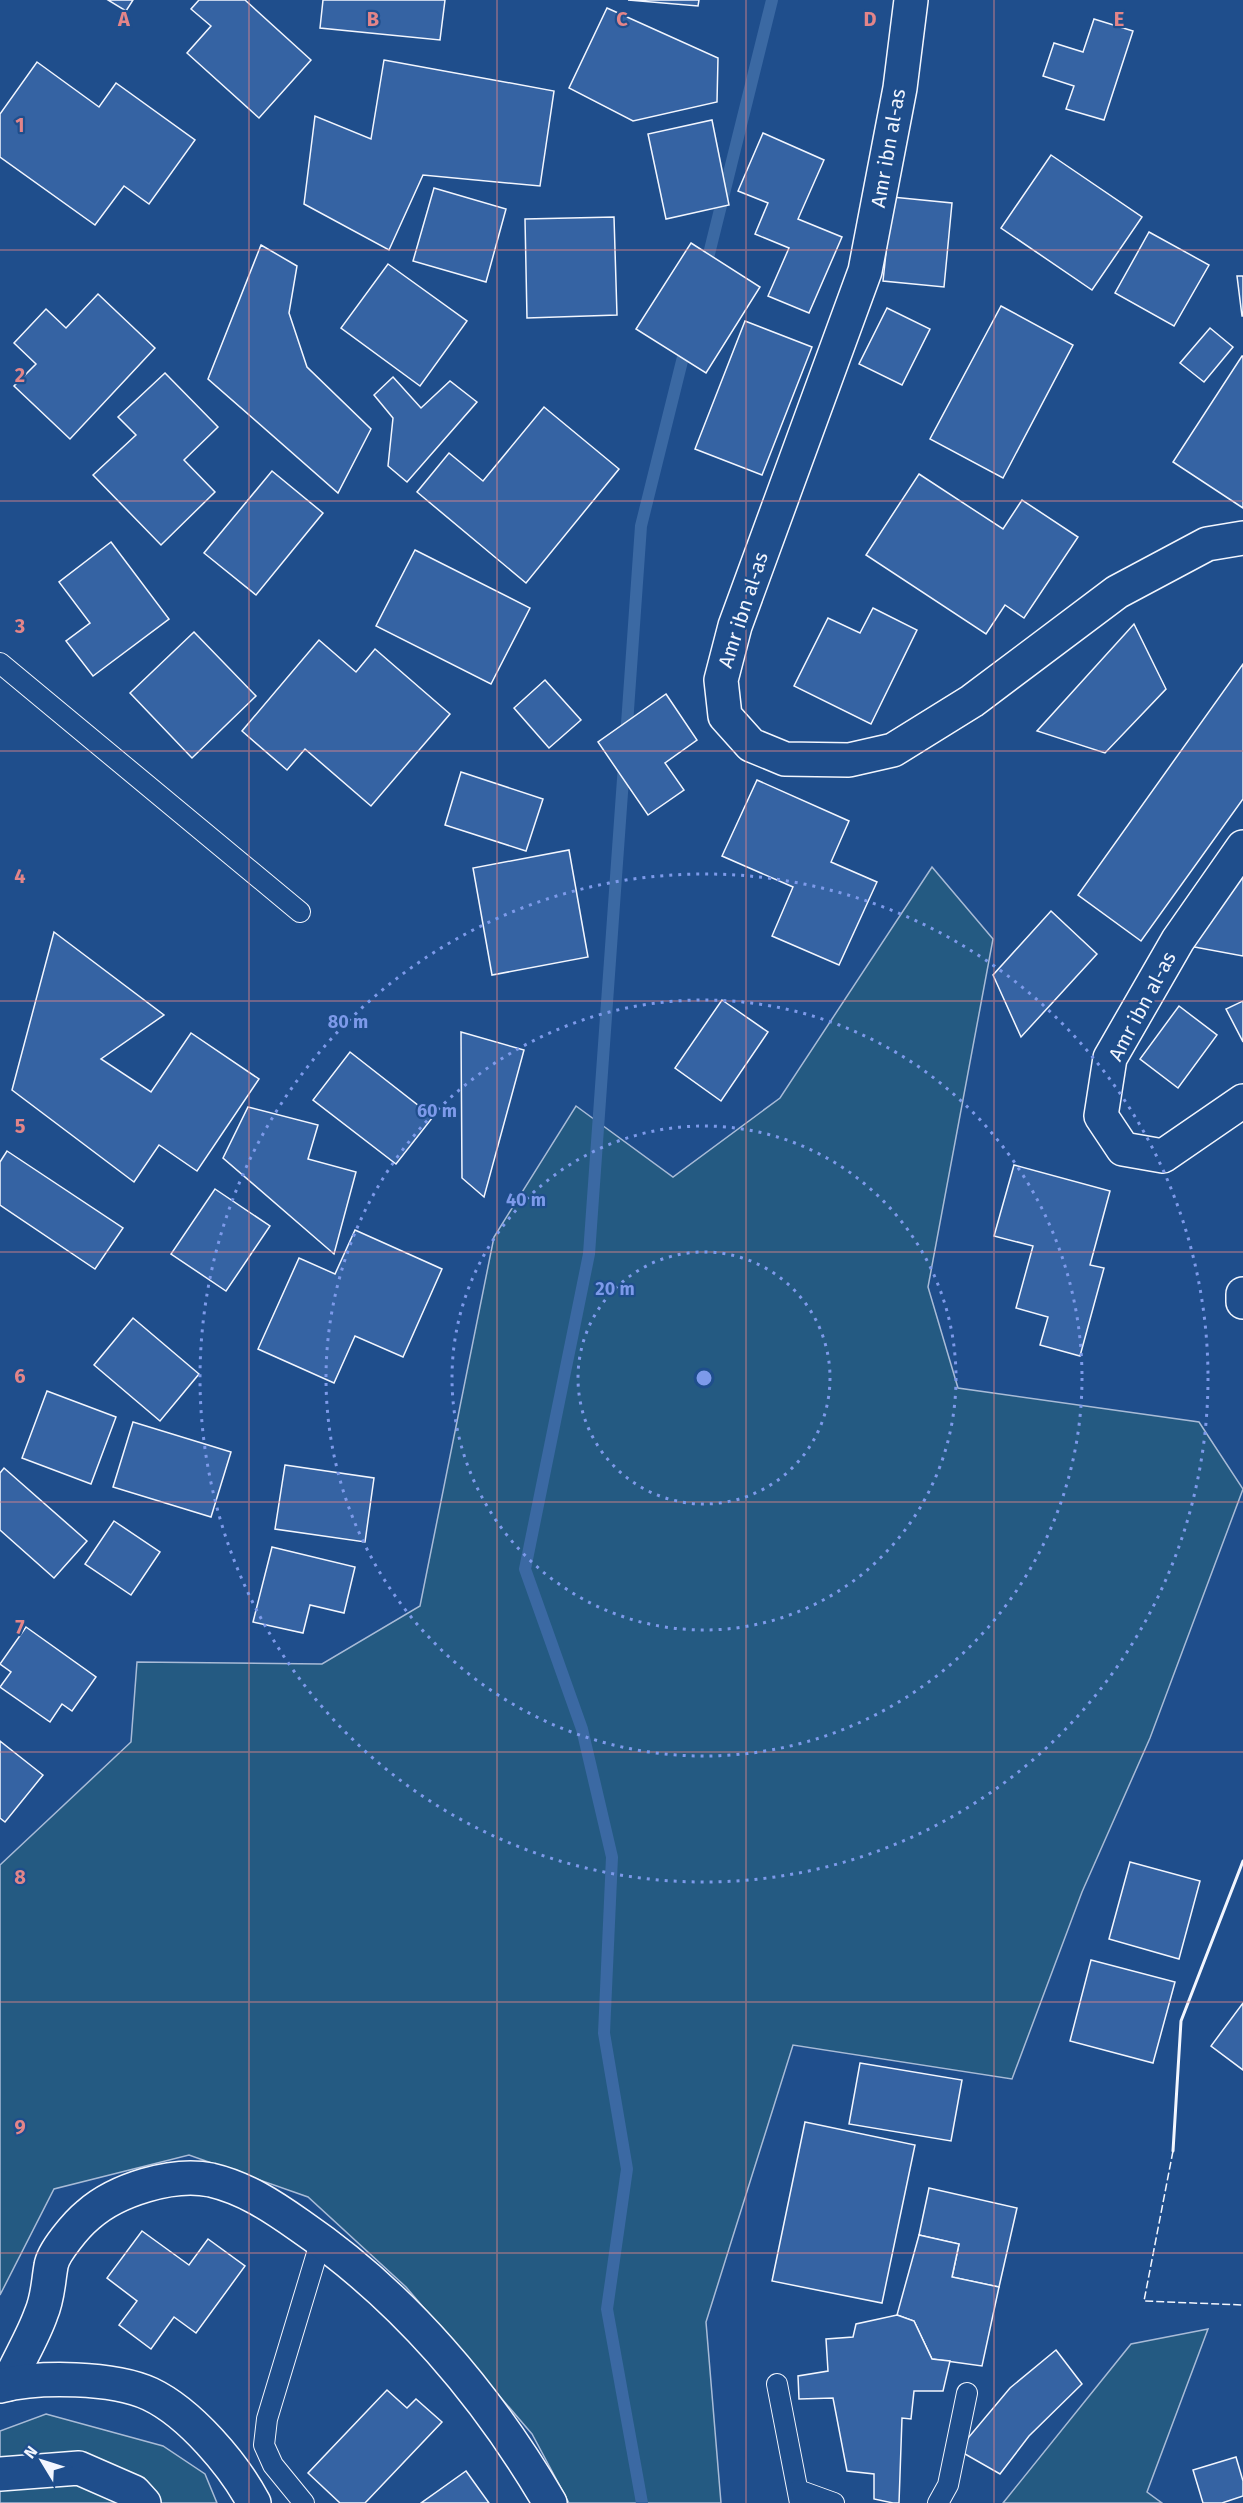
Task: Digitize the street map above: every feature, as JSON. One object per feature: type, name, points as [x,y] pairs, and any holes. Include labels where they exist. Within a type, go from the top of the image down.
[{"type":"street","name":"Amr ibn al-as","points":[[911,0],[900,88],[865,271],[735,626],[721,681],[725,716],[751,745],[785,759],[849,760],[893,750],[972,701],[1118,592],[1207,544],[1243,538]]},
{"type":"street","name":"Amr ibn al-as","points":[[1243,847],[1178,940],[1110,1058],[1101,1116],[1123,1149],[1163,1156],[1243,1101]]},
{"type":"street","points":[[1243,1294],[1243,1302]]},
{"type":"street","points":[[4,2385],[41,2316],[50,2288],[51,2264],[66,2240],[87,2215],[113,2196],[158,2181],[209,2180],[259,2197],[321,2240],[385,2292],[447,2358],[518,2448],[550,2503]]},
{"type":"street","points":[[4,2385],[23,2381],[96,2381],[150,2394],[200,2429],[254,2503]]},
{"type":"street","points":[[0,2474],[79,2468],[134,2492],[144,2503]]},
{"type":"lane","points":[[0,663],[300,912]]},
{"type":"lane","points":[[304,2503],[273,2465],[264,2445],[267,2419],[321,2240]]},
{"type":"lane","points":[[777,2384],[799,2496],[834,2503]]},
{"type":"lane","points":[[938,2503],[948,2485],[967,2392]]},
{"type":"shaded area","points":[[932,867],[993,939],[928,1287],[958,1388],[1199,1422],[1243,1489],[1150,1738],[1082,1892],[1012,2079],[793,2045],[706,2322],[721,2503],[569,2503],[532,2434],[406,2287],[308,2197],[189,2155],[54,2189],[0,2295],[0,1865],[131,1742],[137,1662],[322,1664],[420,1606],[494,1237],[576,1106],[673,1177],[780,1098]]},
{"type":"shaded area","points":[[1208,2329],[1147,2492],[1162,2503],[1003,2503],[1131,2344]]},
{"type":"shaded area","points":[[46,2414],[163,2446],[205,2474],[217,2503],[0,2503],[0,2431]]},
{"type":"building","points":[[108,0],[133,0],[126,11]]},
{"type":"building","points":[[199,0],[245,0],[311,60],[259,118],[187,53],[211,26],[191,9]]},
{"type":"building","points":[[323,0],[445,0],[440,40],[320,28]]},
{"type":"building","points":[[628,0],[699,0],[698,6]]},
{"type":"building","points":[[607,8],[718,58],[717,102],[633,121],[569,88]]},
{"type":"building","points":[[1094,19],[1133,31],[1104,120],[1066,109],[1074,86],[1043,76],[1054,43],[1083,52]]},
{"type":"building","points":[[384,60],[554,91],[540,186],[423,175],[389,250],[304,204],[315,116],[371,139]]},
{"type":"building","points":[[37,62],[99,107],[116,83],[195,140],[149,204],[124,186],[95,225],[0,157],[0,114]]},
{"type":"building","points":[[712,120],[729,205],[666,219],[648,134]]},
{"type":"building","points":[[763,133],[824,160],[798,219],[842,237],[809,313],[768,296],[789,248],[755,234],[768,203],[738,191]]},
{"type":"building","points":[[1051,155],[1142,217],[1092,290],[1001,228]]},
{"type":"building","points":[[434,188],[506,209],[486,282],[413,261]]},
{"type":"building","points":[[892,197],[952,203],[944,287],[883,281]]},
{"type":"building","points":[[614,217],[617,315],[527,318],[525,219]]},
{"type":"building","points":[[1149,232],[1209,265],[1174,326],[1115,293]]},
{"type":"building","points":[[691,243],[760,287],[706,373],[636,329]]},
{"type":"building","points":[[261,245],[297,266],[289,313],[307,367],[371,429],[338,493],[208,379]]},
{"type":"building","points":[[388,264],[467,321],[420,386],[341,328]]},
{"type":"building","points":[[1237,276],[1243,276],[1243,316],[1242,316]]},
{"type":"building","points":[[98,294],[155,348],[70,439],[14,386],[36,364],[14,343],[46,309],[66,328]]},
{"type":"building","points":[[1001,306],[1073,345],[1003,478],[930,439]]},
{"type":"building","points":[[887,308],[930,329],[902,385],[859,364]]},
{"type":"building","points":[[745,321],[812,347],[762,475],[695,449]]},
{"type":"building","points":[[1210,328],[1233,347],[1204,382],[1180,363]]},
{"type":"building","points":[[1243,356],[1243,508],[1173,462]]},
{"type":"building","points":[[165,373],[218,427],[184,460],[215,492],[161,545],[93,475],[136,435],[118,417]]},
{"type":"building","points":[[393,377],[421,408],[450,381],[477,402],[407,482],[388,466],[393,418],[374,395]]},
{"type":"building","points":[[544,407],[619,469],[526,583],[417,492],[449,453],[483,481]]},
{"type":"building","points":[[272,471],[323,513],[256,595],[204,553]]},
{"type":"building","points":[[919,474],[1003,529],[1022,500],[1078,537],[1024,618],[1005,605],[986,634],[866,555]]},
{"type":"building","points":[[111,542],[169,619],[93,676],[66,641],[90,623],[59,582]]},
{"type":"building","points":[[415,550],[530,608],[491,684],[376,626]]},
{"type":"building","points":[[873,608],[917,630],[871,724],[794,686],[828,618],[860,633]]},
{"type":"building","points":[[1134,624],[1166,689],[1105,753],[1037,731]]},
{"type":"building","points":[[194,632],[256,696],[192,758],[130,693]]},
{"type":"building","points":[[319,640],[356,672],[375,649],[450,714],[371,806],[305,749],[287,770],[242,731]]},
{"type":"building","points":[[1243,664],[1243,799],[1141,941],[1078,895]]},
{"type":"building","points":[[545,680],[581,720],[549,748],[514,708]]},
{"type":"building","points":[[666,694],[697,740],[665,763],[684,790],[648,815],[598,742]]},
{"type":"building","points":[[461,772],[543,799],[526,851],[445,825]]},
{"type":"building","points":[[757,780],[849,821],[831,862],[877,882],[839,965],[772,936],[793,887],[722,856]]},
{"type":"building","points":[[569,850],[588,957],[492,975],[473,868]]},
{"type":"building","points":[[1243,875],[1243,956],[1189,946]]},
{"type":"building","points":[[1051,911],[1097,954],[1021,1037],[993,975]]},
{"type":"building","points":[[54,932],[164,1015],[101,1059],[151,1092],[191,1033],[259,1079],[197,1171],[159,1145],[134,1182],[12,1090]]},
{"type":"building","points":[[722,1000],[768,1032],[721,1101],[675,1068]]},
{"type":"building","points":[[1243,1001],[1243,1042],[1226,1009]]},
{"type":"building","points":[[1179,1006],[1217,1035],[1178,1088],[1140,1059]]},
{"type":"building","points":[[461,1032],[524,1050],[484,1197],[462,1178]]},
{"type":"building","points":[[350,1052],[433,1117],[396,1164],[313,1100]]},
{"type":"building","points":[[248,1107],[318,1125],[308,1159],[356,1172],[334,1254],[223,1158]]},
{"type":"building","points":[[7,1151],[123,1228],[95,1269],[0,1205],[0,1162]]},
{"type":"building","points":[[1014,1165],[1110,1191],[1090,1265],[1104,1268],[1080,1356],[1040,1345],[1048,1317],[1016,1308],[1033,1246],[994,1236]]},
{"type":"building","points":[[215,1189],[270,1226],[226,1291],[171,1254]]},
{"type":"building","points":[[355,1230],[442,1269],[403,1357],[355,1336],[334,1383],[258,1349],[299,1258],[335,1274]]},
{"type":"building","points":[[133,1318],[199,1374],[160,1421],[94,1365]]},
{"type":"building","points":[[47,1391],[116,1417],[91,1484],[22,1458]]},
{"type":"building","points":[[133,1422],[231,1452],[211,1517],[113,1487]]},
{"type":"building","points":[[285,1465],[374,1478],[365,1542],[275,1529]]},
{"type":"building","points":[[4,1468],[87,1541],[54,1578],[0,1530],[0,1473]]},
{"type":"building","points":[[114,1521],[160,1552],[131,1595],[85,1564]]},
{"type":"building","points":[[272,1547],[355,1567],[344,1613],[310,1605],[303,1633],[253,1622]]},
{"type":"building","points":[[26,1627],[96,1677],[72,1711],[62,1704],[50,1722],[0,1687],[11,1672],[0,1664]]},
{"type":"building","points":[[0,1741],[43,1775],[5,1822],[0,1818]]},
{"type":"building","points":[[1130,1862],[1200,1881],[1179,1959],[1109,1939]]},
{"type":"building","points":[[1091,1960],[1175,1982],[1153,2063],[1070,2041]]},
{"type":"building","points":[[1243,2003],[1243,2070],[1211,2046]]},
{"type":"building","points":[[860,2063],[962,2080],[951,2141],[849,2124]]},
{"type":"building","points":[[805,2122],[915,2145],[882,2303],[772,2281]]},
{"type":"building","points":[[929,2188],[1017,2208],[999,2287],[952,2277],[959,2244],[919,2235]]},
{"type":"building","points":[[142,2231],[189,2265],[208,2239],[245,2266],[196,2333],[174,2317],[151,2349],[119,2325],[137,2301],[107,2278]]},
{"type":"building","points":[[919,2235],[959,2244],[952,2277],[999,2287],[982,2366],[932,2359],[914,2321],[897,2315]]},
{"type":"building","points":[[897,2315],[914,2321],[932,2359],[950,2361],[943,2391],[914,2391],[911,2419],[902,2418],[899,2503],[893,2503],[874,2499],[874,2474],[847,2471],[833,2398],[799,2399],[798,2376],[828,2371],[826,2339],[853,2337],[856,2324]]},
{"type":"building","points":[[1056,2350],[1082,2384],[1029,2436],[1000,2474],[958,2450],[1010,2388]]},
{"type":"building","points":[[387,2390],[407,2408],[416,2399],[442,2422],[365,2503],[340,2503],[308,2473]]},
{"type":"building","points":[[1236,2457],[1243,2481],[1243,2496],[1222,2503],[1203,2503],[1193,2470]]},
{"type":"building","points":[[466,2471],[489,2503],[421,2503]]},
{"type":"waterway","points":[[705,270],[772,0]]},
{"type":"waterway","points":[[626,738],[641,526],[686,345]]},
{"type":"waterway","points":[[624,765],[589,1254],[525,1569],[582,1729],[612,1857],[604,2033],[627,2169],[607,2309],[642,2503]]},
{"type":"fence","points":[[1173,2151],[1144,2301],[1243,2305]]},
{"type":"wall","points":[[1173,2151],[1181,2021],[1243,1861]]}]
